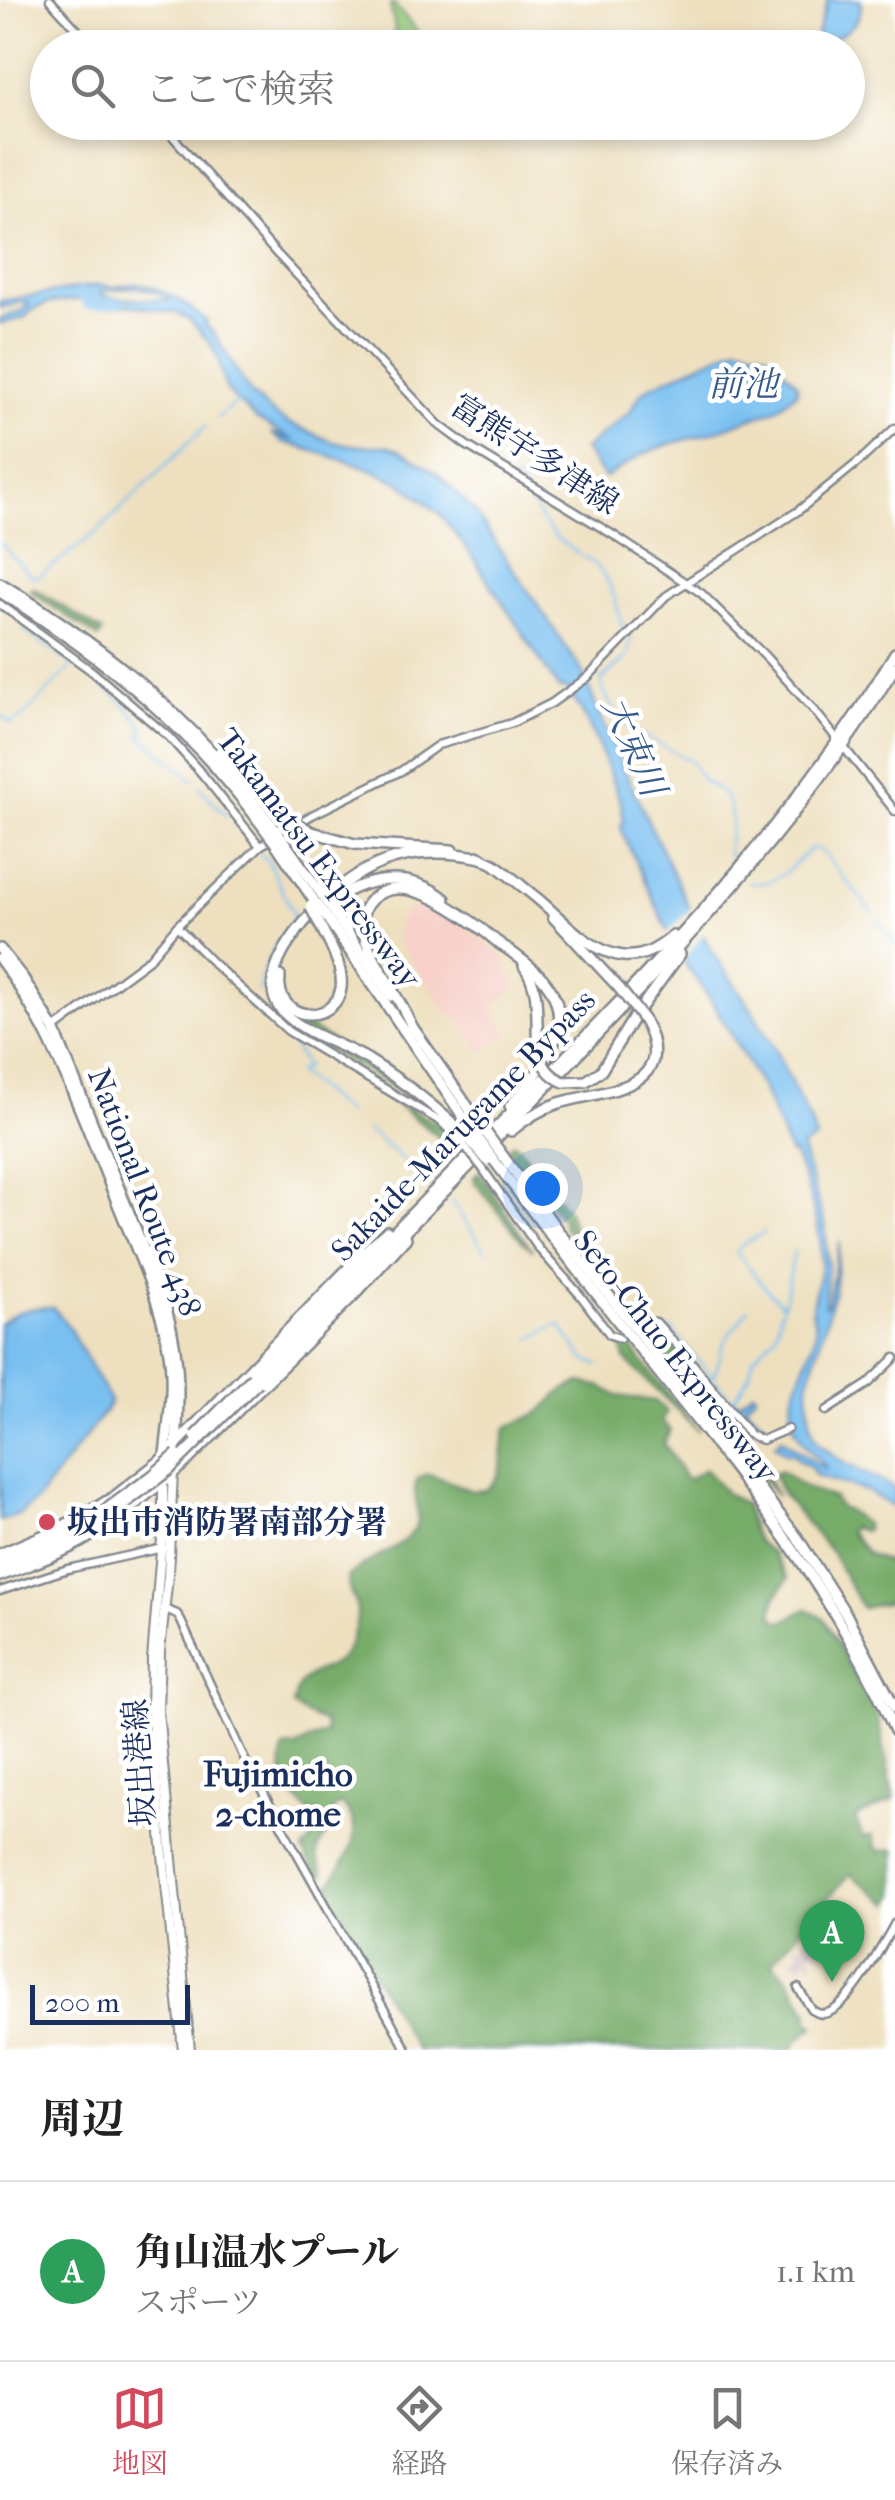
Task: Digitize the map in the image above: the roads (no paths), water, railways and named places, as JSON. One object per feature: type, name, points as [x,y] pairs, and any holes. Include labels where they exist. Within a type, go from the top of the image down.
[{"type":"highway","name":"Takamatsu Expressway","points":[[0,583],[88,640],[169,706],[211,750],[271,830],[326,918],[406,1023]]},
{"type":"highway","name":"Takamatsu Expressway","points":[[0,592],[98,657],[164,712],[271,830]]},
{"type":"highway","points":[[169,706],[270,804],[312,832],[355,844],[439,848],[482,858],[601,948],[623,956],[669,953],[788,823],[895,652]]},
{"type":"highway","points":[[500,943],[532,980],[538,1050],[545,1068],[564,1082],[586,1081],[602,1071],[669,953],[792,805],[895,667]]},
{"type":"highway","name":"Takamatsu Expressway","points":[[279,842],[316,901]]},
{"type":"highway","points":[[482,858],[411,854],[365,870],[338,888],[304,923],[280,961],[272,987],[277,1004],[290,1018],[395,1077],[472,1136],[491,1160]]},
{"type":"highway","points":[[0,1565],[50,1556],[85,1539],[164,1482],[370,1278],[549,1056],[558,1024],[548,986],[534,970],[429,888],[408,881],[376,882],[354,888],[309,925],[281,971],[279,983],[287,1005],[302,1014],[320,1013],[337,1000],[341,988],[339,967],[326,918]]},
{"type":"highway","points":[[406,1023],[405,1009],[366,942],[364,913],[373,898],[395,890],[423,895],[458,910]]},
{"type":"highway","points":[[0,1565],[115,1496],[165,1456],[367,1248],[515,1127],[536,1112],[562,1102],[615,1092],[640,1078],[648,1068],[653,1050],[643,1019],[534,896]]},
{"type":"highway","name":"National Route 438","points":[[0,948],[23,978],[51,1031],[167,1308],[178,1357],[173,1473]]},
{"type":"highway","name":"National Route 438","points":[[0,960],[51,1031],[162,1318],[171,1374],[164,1482]]},
{"type":"highway","name":"Sakaide-Marugame Bypass","points":[[0,1565],[55,1547],[106,1514],[173,1458],[255,1380],[656,973]]},
{"type":"highway","name":"Seto-Chuo Expressway","points":[[406,1023],[472,1136],[556,1235]]},
{"type":"highway","name":"Seto-Chuo Expressway","points":[[491,1160],[556,1235],[796,1537],[847,1616],[895,1708]]},
{"type":"highway","name":"Seto-Chuo Expressway","points":[[635,1335],[788,1543],[838,1622],[895,1731]]},
{"type":"highway","points":[[177,1416],[179,1426],[190,1430]]},
{"type":"main road","name":"坂出港線","points":[[173,1473],[161,1607],[159,1734],[187,2050]]},
{"type":"main road","name":"坂出港線","points":[[164,1482],[165,1548]]},
{"type":"main road","points":[[145,1496],[156,1494],[164,1500]]},
{"type":"street","points":[[50,0],[78,30]]},
{"type":"street","name":"富熊宇多津線","points":[[176,140],[277,254],[448,432],[687,582],[709,600],[841,742],[895,811]]},
{"type":"street","points":[[51,1031],[148,960],[177,926],[260,846],[401,771],[438,746],[512,723],[555,701],[588,677],[658,604],[798,511],[895,428]]},
{"type":"street","points":[[0,604],[156,724],[196,766],[260,846]]},
{"type":"street","points":[[177,926],[288,1031],[440,1122],[472,1136]]},
{"type":"street","points":[[491,1160],[529,1238],[580,1294],[610,1335],[620,1338],[642,1321],[656,1322],[750,1436],[762,1440],[788,1429]]},
{"type":"street","points":[[826,1411],[868,1384],[895,1358]]},
{"type":"street","points":[[0,1590],[68,1569],[165,1548]]},
{"type":"street","points":[[161,1607],[177,1614],[181,1621],[245,1760],[407,2050]]},
{"type":"street","points":[[798,1988],[812,2010],[832,2012],[865,1976],[895,1923]]},
{"type":"water","points":[[828,0],[861,0],[859,17],[850,28],[818,30]]},
{"type":"water","points":[[98,285],[147,285],[191,309],[207,322],[205,325],[251,394],[288,423],[333,442],[387,446],[402,451],[439,475],[474,511],[581,669],[690,910],[774,1048],[811,1123],[816,1139],[802,1150],[825,1224],[828,1263],[824,1306],[840,1242],[834,1292],[808,1385],[810,1424],[816,1441],[842,1462],[895,1488],[895,1508],[866,1491],[816,1476],[793,1453],[787,1454],[775,1445],[781,1438],[825,1469],[799,1435],[791,1413],[815,1331],[812,1305],[821,1251],[813,1207],[799,1166],[762,1088],[667,929],[622,832],[621,803],[581,710],[567,689],[559,689],[470,553],[439,513],[401,483],[366,467],[281,441],[271,433],[293,440],[256,419],[230,394],[217,355],[189,319],[176,313],[86,299],[49,303],[24,318],[0,324],[0,319],[22,311],[29,304],[0,308],[0,301]],"holes":[[[136,287],[172,301],[100,294]]]},
{"type":"water","name":"前池","points":[[739,346],[765,352],[797,383],[797,392],[777,409],[666,445],[603,476],[584,449],[630,412],[640,395],[649,387]]},
{"type":"water","points":[[53,1307],[110,1401],[37,1500],[19,1515],[0,1521],[0,1324],[25,1310]]},
{"type":"water","points":[[753,1391],[756,1394],[745,1406],[767,1426],[762,1431],[730,1402],[732,1399],[738,1403]]},
{"type":"waterway","name":"大束川","points":[[80,293],[87,304],[116,303]]},
{"type":"waterway","points":[[217,418],[239,400]]},
{"type":"waterway","points":[[0,543],[32,577],[39,576],[97,532],[206,426]]},
{"type":"waterway","points":[[516,479],[548,529],[606,578],[624,631]]},
{"type":"waterway","points":[[23,629],[122,703],[145,731],[140,735],[193,780]]},
{"type":"waterway","points":[[631,638],[627,657],[601,680],[602,687],[624,725],[691,761],[703,782],[726,797],[732,818],[728,853],[732,859]]},
{"type":"waterway","points":[[0,714],[11,724],[24,716],[71,667]]},
{"type":"waterway","points":[[199,787],[227,816]]},
{"type":"waterway","points":[[749,883],[768,882],[791,868],[811,848],[821,850],[872,912]]},
{"type":"waterway","points":[[259,992],[267,963],[294,915],[268,861],[260,854]]},
{"type":"waterway","points":[[878,920],[895,945]]},
{"type":"waterway","points":[[255,1008],[287,1036],[306,1067],[297,1072],[348,1114]]},
{"type":"waterway","points":[[367,1130],[424,1177]]},
{"type":"waterway","points":[[451,1201],[485,1250]]},
{"type":"waterway","points":[[765,1232],[736,1252],[783,1305]]},
{"type":"waterway","points":[[734,1398],[750,1374],[753,1358],[775,1335],[794,1251]]},
{"type":"waterway","points":[[712,1377],[727,1337],[748,1309]]},
{"type":"waterway","points":[[531,1339],[559,1324],[584,1359],[598,1365]]},
{"type":"waterway","points":[[640,1328],[655,1327]]},
{"type":"waterway","points":[[670,1328],[734,1402]]},
{"type":"place","name":"坂出市消防署南部分署","points":[[47,1522]]},
{"type":"place","name":"角山温水プール","points":[[832,1982]]},
{"type":"district","name":"Fujimicho 2-chome","points":[[278,1794]]}]
